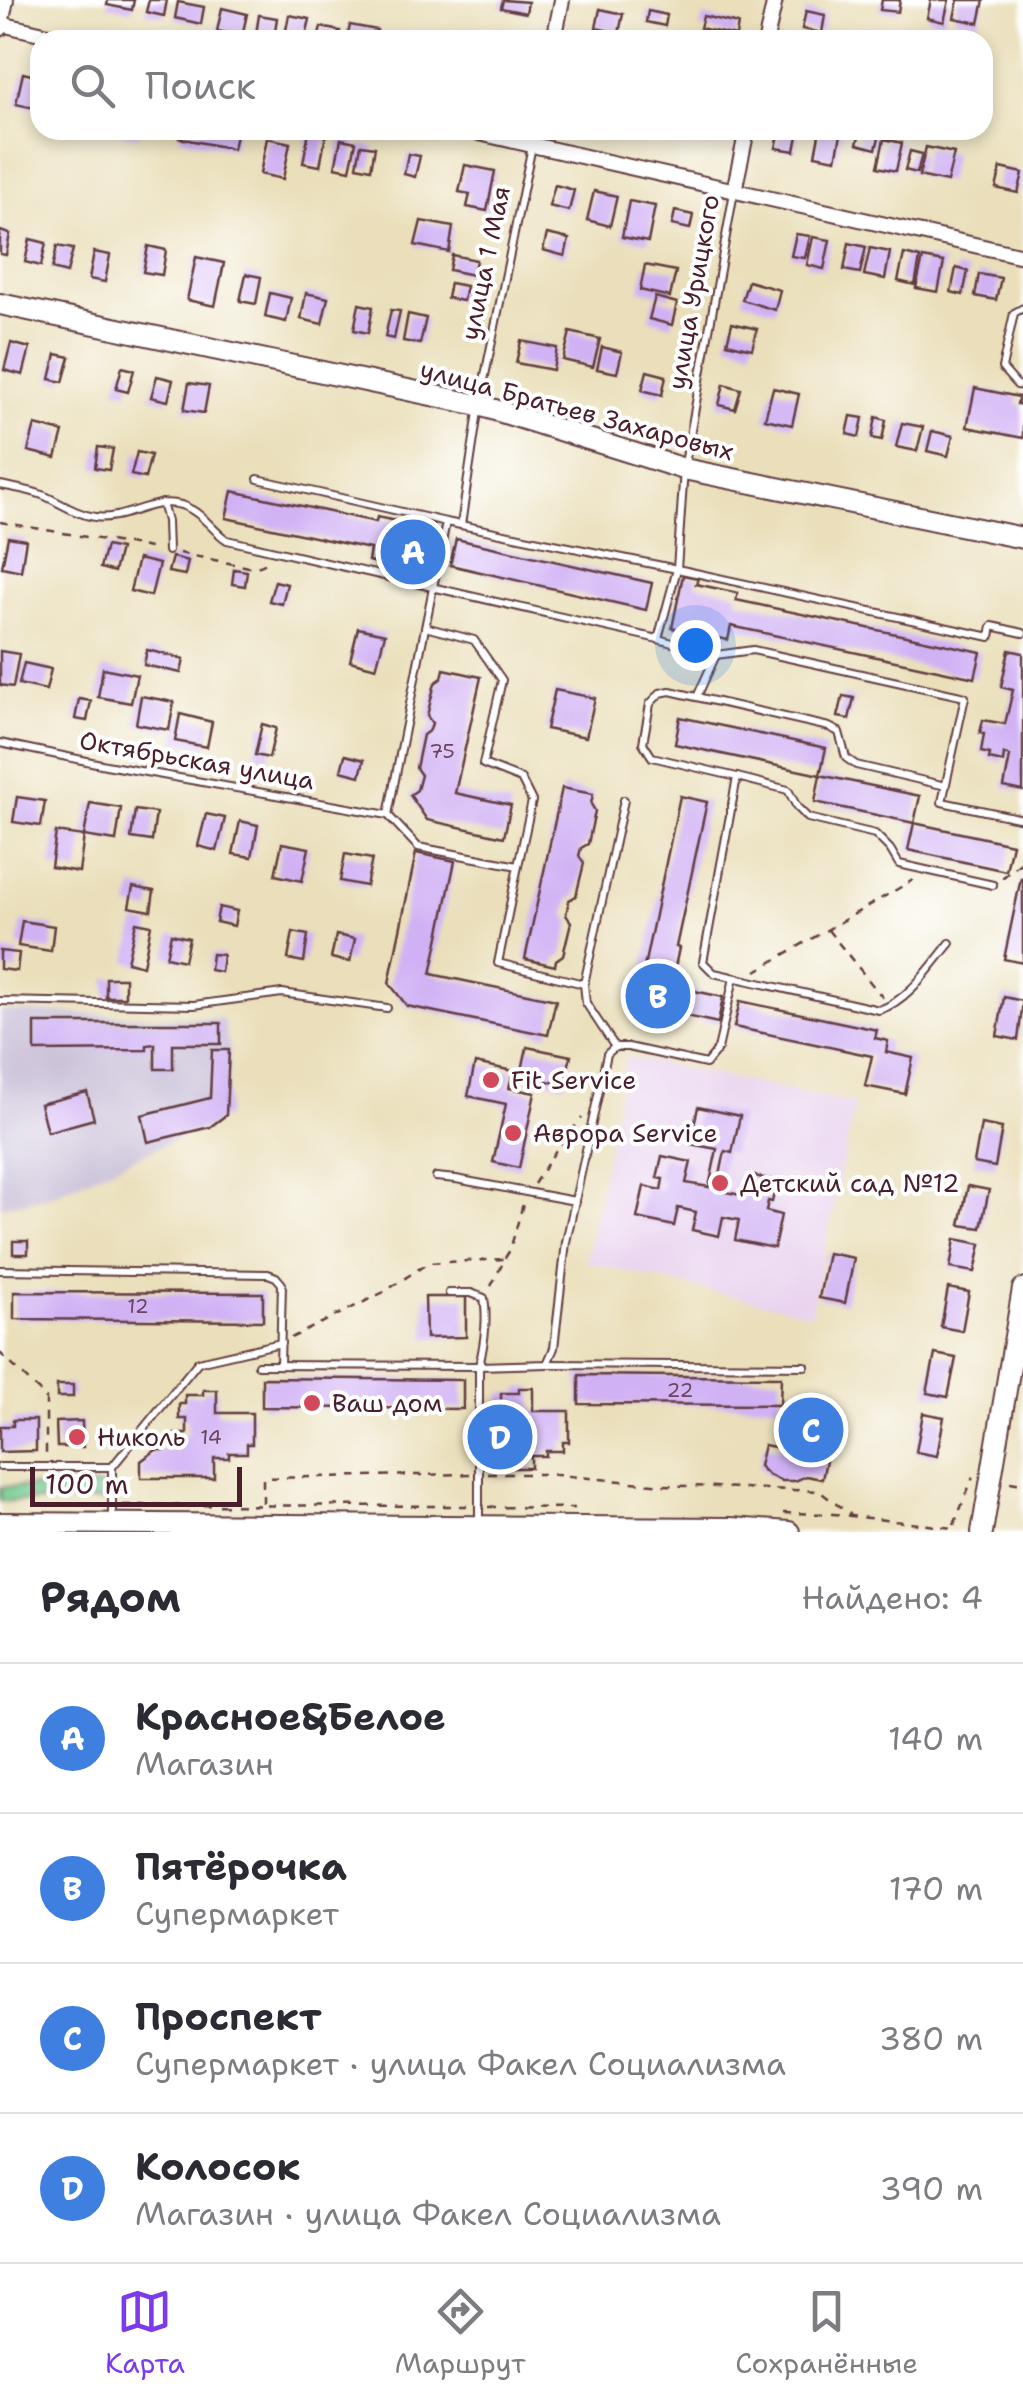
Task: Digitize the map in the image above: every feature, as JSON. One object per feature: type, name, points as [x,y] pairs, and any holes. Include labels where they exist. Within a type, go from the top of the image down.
[{"type":"main road","name":"улица Братьев Захаровых","points":[[0,304],[479,405],[684,468],[1023,538]]},
{"type":"main road","points":[[982,1532],[1023,1289]]},
{"type":"main road","points":[[0,1523],[479,1516],[600,1530],[730,1528],[790,1532]]},
{"type":"street","points":[[6,0],[0,27],[30,33]]},
{"type":"street","points":[[556,30],[562,0]]},
{"type":"street","points":[[768,30],[775,0]]},
{"type":"street","points":[[542,140],[734,191],[1023,256]]},
{"type":"street","name":"улица Урицкого","points":[[734,191],[745,140]]},
{"type":"lane","name":"улица 1 Мая","points":[[460,525],[479,405],[534,140]]},
{"type":"lane","name":"улица Урицкого","points":[[658,638],[677,568],[684,468],[734,191]]},
{"type":"lane","points":[[1023,308],[1014,313],[1002,368],[1023,386]]},
{"type":"lane","points":[[258,479],[990,638],[992,626],[1023,633]]},
{"type":"lane","points":[[0,485],[42,495],[81,514],[100,518],[162,503],[182,505],[196,511],[227,540],[658,638],[716,655],[753,650],[964,697],[942,802],[1023,819]]},
{"type":"lane","points":[[162,503],[168,551]]},
{"type":"lane","points":[[446,522],[388,815],[418,846],[518,866]]},
{"type":"lane","points":[[424,627],[474,640],[502,680],[483,764],[521,779],[532,801],[498,963],[584,984]]},
{"type":"lane","points":[[697,698],[716,655]]},
{"type":"lane","points":[[946,786],[856,765],[846,758],[839,732],[829,726],[670,691],[660,693],[650,704],[643,743],[652,757],[788,790],[808,818],[875,834],[898,864],[994,885]]},
{"type":"lane","name":"Октябрьская улица","points":[[0,743],[388,815]]},
{"type":"lane","points":[[737,778],[703,962],[714,973],[879,1010],[890,1007],[908,991],[950,944]]},
{"type":"lane","points":[[615,1046],[586,1004],[584,984],[624,800]]},
{"type":"lane","points":[[548,1364],[554,1348],[566,1242],[607,1054],[615,1046],[628,1046],[706,1064],[718,1049],[738,978]]},
{"type":"lane","points":[[0,1001],[194,1005],[282,993],[387,1008]]},
{"type":"lane","points":[[436,1177],[575,1201]]},
{"type":"lane","points":[[0,1270],[268,1274],[282,1284],[280,1365]]},
{"type":"lane","points":[[449,1293],[471,1293],[484,1298],[486,1308],[478,1366],[479,1516]]},
{"type":"lane","points":[[112,1520],[112,1467],[198,1362],[281,1343]]},
{"type":"lane","points":[[258,1365],[805,1366]]},
{"type":"lane","points":[[0,1466],[112,1467]]},
{"type":"path","points":[[0,522],[249,567],[260,566],[282,553]]},
{"type":"path","points":[[994,885],[1023,860]]},
{"type":"path","points":[[738,978],[929,870]]},
{"type":"path","points":[[827,929],[890,1007]]},
{"type":"path","points":[[484,1298],[510,1250],[528,1192],[598,1098]]},
{"type":"path","points":[[281,1343],[384,1292],[428,1264],[504,1260]]},
{"type":"path","points":[[0,1353],[46,1398],[46,1467]]},
{"type":"path","points":[[263,1506],[263,1478],[547,1474],[662,1486],[819,1490],[852,1516]]},
{"type":"path","points":[[953,1528],[973,1476]]},
{"type":"path","points":[[112,1520],[263,1506],[479,1516]]},
{"type":"shaded area","points":[[0,1011],[223,1019],[230,1050],[227,1116],[50,1196],[0,1207]]},
{"type":"shaded area","name":"Детский сад №12","points":[[626,1057],[855,1104],[811,1314],[586,1262]]},
{"type":"green space","points":[[102,1486],[102,1501],[0,1501],[0,1487]]},
{"type":"building","points":[[108,0],[134,0],[132,10],[107,5]]},
{"type":"building","points":[[149,0],[167,0],[164,16],[146,12]]},
{"type":"building","points":[[503,0],[528,2],[526,13],[501,8]]},
{"type":"building","points":[[882,0],[900,0],[898,12],[880,10]]},
{"type":"building","points":[[931,0],[949,0],[944,22],[927,18]]},
{"type":"building","points":[[958,0],[984,0],[979,23],[954,18]]},
{"type":"building","points":[[178,2],[204,7],[201,24],[175,18]]},
{"type":"building","points":[[222,8],[247,14],[243,30],[217,30]]},
{"type":"building","points":[[600,9],[623,14],[620,30],[596,28]]},
{"type":"building","points":[[648,11],[667,15],[665,26],[646,22]]},
{"type":"building","points":[[806,11],[825,15],[822,30],[802,29]]},
{"type":"building","points":[[259,15],[277,18],[275,30],[257,30]]},
{"type":"building","points":[[289,15],[310,19],[307,30],[286,30]]},
{"type":"building","points":[[703,16],[738,24],[737,30],[700,28]]},
{"type":"building","points":[[350,25],[377,30],[349,30]]},
{"type":"building","points":[[23,73],[30,75],[30,107],[16,104]]},
{"type":"building","points":[[189,140],[235,140],[233,149]]},
{"type":"building","points":[[267,140],[290,143],[283,179],[260,174]]},
{"type":"building","points":[[307,140],[325,140],[320,166],[303,163]]},
{"type":"building","points":[[341,140],[356,142],[350,170],[335,167]]},
{"type":"building","points":[[778,140],[797,140],[795,151],[776,148]]},
{"type":"building","points":[[818,140],[840,140],[836,159],[815,155]]},
{"type":"building","points":[[858,140],[878,140],[876,149],[857,144]]},
{"type":"building","points":[[884,140],[902,143],[896,171],[878,167]]},
{"type":"building","points":[[361,145],[375,147],[371,169],[357,166]]},
{"type":"building","points":[[926,147],[954,153],[947,182],[919,176]]},
{"type":"building","points":[[910,151],[922,154],[917,173],[905,170]]},
{"type":"building","points":[[408,154],[420,156],[415,177],[404,174]]},
{"type":"building","points":[[465,165],[495,171],[487,211],[467,207],[470,194],[459,192]]},
{"type":"building","points":[[1001,168],[1023,173],[1018,193],[996,188]]},
{"type":"building","points":[[555,185],[574,190],[569,211],[549,206]]},
{"type":"building","points":[[594,191],[617,196],[610,226],[587,220]]},
{"type":"building","points":[[629,201],[655,206],[648,242],[622,237]]},
{"type":"building","points":[[675,211],[693,215],[690,229],[672,225]]},
{"type":"building","points":[[421,221],[453,227],[449,252],[415,245]]},
{"type":"building","points":[[0,231],[10,234],[6,255],[0,254]]},
{"type":"building","points":[[547,234],[569,239],[565,256],[543,250]]},
{"type":"building","points":[[796,234],[810,236],[805,258],[791,256]]},
{"type":"building","points":[[813,237],[830,240],[824,269],[807,265]]},
{"type":"building","points":[[30,239],[46,243],[41,266],[25,262]]},
{"type":"building","points":[[849,243],[866,247],[860,273],[844,270]]},
{"type":"building","points":[[57,246],[73,249],[67,273],[52,269]]},
{"type":"building","points":[[148,246],[166,250],[162,275],[143,272]]},
{"type":"building","points":[[870,248],[890,252],[885,279],[864,275]]},
{"type":"building","points":[[94,252],[110,255],[105,282],[89,279]]},
{"type":"building","points":[[904,254],[920,258],[915,285],[898,281]]},
{"type":"building","points":[[452,255],[476,260],[473,275],[449,270]]},
{"type":"building","points":[[196,257],[224,263],[215,306],[187,300]]},
{"type":"building","points":[[923,258],[944,262],[938,292],[916,288]]},
{"type":"building","points":[[645,265],[676,271],[670,297],[640,290]]},
{"type":"building","points":[[956,268],[968,271],[963,295],[951,292]]},
{"type":"building","points":[[246,274],[261,277],[256,304],[240,301]]},
{"type":"building","points":[[979,274],[1001,278],[996,300],[975,296]]},
{"type":"building","points":[[748,281],[780,290],[775,310],[742,300]]},
{"type":"building","points":[[450,283],[466,286],[463,301],[447,298]]},
{"type":"building","points":[[270,293],[291,298],[286,322],[265,317]]},
{"type":"building","points":[[306,293],[328,298],[322,324],[301,319]]},
{"type":"building","points":[[655,297],[677,303],[672,325],[649,319]]},
{"type":"building","points":[[359,304],[373,307],[368,333],[354,330]]},
{"type":"building","points":[[391,310],[400,311],[394,339],[385,337]]},
{"type":"building","points":[[408,314],[426,318],[420,344],[403,341]]},
{"type":"building","points":[[732,323],[757,329],[752,349],[727,343]]},
{"type":"building","points":[[570,332],[600,339],[593,367],[563,360]]},
{"type":"building","points":[[521,341],[557,348],[553,370],[516,363]]},
{"type":"building","points":[[11,343],[30,348],[23,375],[4,370]]},
{"type":"building","points":[[602,347],[622,352],[617,373],[597,369]]},
{"type":"building","points":[[56,354],[70,357],[63,382],[50,379]]},
{"type":"building","points":[[122,367],[134,370],[128,392],[116,389]]},
{"type":"building","points":[[647,371],[666,376],[662,395],[642,390]]},
{"type":"building","points":[[157,376],[173,380],[168,401],[151,397]]},
{"type":"building","points":[[189,383],[209,386],[204,413],[184,410]]},
{"type":"building","points":[[724,384],[741,389],[735,409],[719,405]]},
{"type":"building","points":[[773,388],[799,394],[792,425],[765,419]]},
{"type":"building","points":[[975,388],[1019,397],[1017,404],[1023,405],[1023,438],[967,427]]},
{"type":"building","points":[[851,416],[863,418],[859,437],[847,434]]},
{"type":"building","points":[[876,417],[886,420],[882,440],[872,438]]},
{"type":"building","points":[[902,423],[923,427],[917,451],[896,447]]},
{"type":"building","points":[[35,425],[63,432],[56,458],[28,451]]},
{"type":"building","points":[[932,431],[953,436],[948,456],[927,451]]},
{"type":"building","points":[[98,447],[113,449],[109,470],[95,468]]},
{"type":"building","points":[[137,452],[151,455],[145,478],[131,475]]},
{"type":"building","points":[[232,491],[376,522],[377,517],[415,525],[416,520],[433,524],[425,561],[398,555],[396,567],[368,561],[370,549],[226,518]]},
{"type":"building","points":[[8,537],[26,540],[21,571],[2,567]]},
{"type":"building","points":[[456,539],[652,583],[646,610],[450,565]]},
{"type":"building","points":[[106,546],[120,549],[114,572],[100,568]]},
{"type":"building","points":[[172,557],[188,561],[185,575],[168,572]]},
{"type":"building","points":[[138,559],[159,564],[151,596],[130,591]]},
{"type":"building","points":[[234,569],[247,571],[245,586],[232,584]]},
{"type":"building","points":[[683,575],[698,578],[696,584],[738,593],[736,600],[981,652],[975,678],[731,626],[728,640],[672,628]]},
{"type":"building","points":[[275,581],[287,584],[282,604],[269,601]]},
{"type":"building","points":[[358,628],[385,634],[376,668],[350,661]]},
{"type":"building","points":[[147,650],[184,659],[181,673],[144,665]]},
{"type":"building","points":[[1009,650],[1023,653],[1023,791],[1004,787],[1010,756],[1004,754],[1003,762],[989,759],[990,754],[981,752],[983,720],[1005,724],[1013,690],[1001,687]]},
{"type":"building","points":[[0,651],[19,654],[13,687],[0,685]]},
{"type":"building","points":[[24,663],[51,669],[46,690],[19,684]]},
{"type":"building","points":[[103,668],[137,675],[131,703],[98,697]]},
{"type":"building","points":[[444,669],[481,677],[455,793],[511,805],[504,837],[427,820],[410,795],[417,790],[421,775],[416,768],[423,735],[432,723],[427,716],[435,683],[442,678]]},
{"type":"building","points":[[555,690],[595,698],[586,737],[546,729]]},
{"type":"building","points":[[141,696],[174,702],[169,730],[136,724]]},
{"type":"building","points":[[843,696],[854,698],[849,719],[838,717]]},
{"type":"building","points":[[79,699],[91,701],[87,721],[75,719]]},
{"type":"building","points":[[180,714],[212,722],[207,747],[175,741]]},
{"type":"building","points":[[680,717],[826,748],[820,775],[675,744]]},
{"type":"building","points":[[262,724],[276,728],[269,758],[255,755]]},
{"type":"building","points":[[345,755],[364,760],[360,776],[341,771]]},
{"type":"building","points":[[820,775],[920,796],[914,823],[815,802]]},
{"type":"building","points":[[562,788],[593,794],[591,804],[595,811],[588,844],[581,848],[579,856],[584,863],[576,896],[569,900],[566,915],[571,922],[563,955],[555,966],[525,959]]},
{"type":"building","points":[[680,796],[707,802],[671,986],[723,997],[718,1023],[636,1005]]},
{"type":"building","points":[[17,797],[45,801],[41,826],[13,822]]},
{"type":"building","points":[[90,803],[121,808],[116,841],[84,836]]},
{"type":"building","points":[[135,810],[156,813],[152,841],[131,838]]},
{"type":"building","points":[[206,814],[225,818],[217,851],[198,846]]},
{"type":"building","points":[[240,821],[258,825],[252,857],[233,854]]},
{"type":"building","points":[[914,823],[1012,844],[1006,871],[908,850]]},
{"type":"building","points":[[56,832],[84,836],[79,872],[51,867]]},
{"type":"building","points":[[282,843],[309,848],[302,881],[275,875]]},
{"type":"building","points":[[416,853],[455,861],[431,974],[556,1000],[548,1035],[407,1006],[389,983]]},
{"type":"building","points":[[345,854],[372,859],[366,886],[340,881]]},
{"type":"building","points":[[1023,878],[1023,963],[1004,959]]},
{"type":"building","points":[[133,887],[154,891],[151,911],[129,907]]},
{"type":"building","points":[[219,907],[237,911],[234,926],[216,922]]},
{"type":"building","points":[[22,921],[54,926],[51,951],[18,946]]},
{"type":"building","points":[[136,922],[151,925],[143,966],[127,962]]},
{"type":"building","points":[[293,932],[308,935],[304,962],[288,959]]},
{"type":"building","points":[[171,934],[189,938],[184,961],[166,957]]},
{"type":"building","points":[[336,935],[355,939],[350,962],[331,958]]},
{"type":"building","points":[[0,951],[19,953],[17,971],[0,969]]},
{"type":"building","points":[[212,954],[223,955],[221,972],[210,970]]},
{"type":"building","points":[[106,978],[125,978],[125,997],[106,997]]},
{"type":"building","points":[[1004,997],[1023,1001],[1018,1040],[997,1036]]},
{"type":"building","points":[[740,1001],[877,1030],[875,1038],[888,1041],[886,1052],[913,1058],[905,1094],[865,1086],[872,1056],[734,1027]]},
{"type":"building","points":[[35,1023],[221,1023],[221,1044],[173,1044],[173,1069],[155,1069],[155,1044],[147,1045],[147,1050],[35,1051]]},
{"type":"building","points":[[527,1047],[571,1056],[564,1085],[521,1075]]},
{"type":"building","points":[[212,1050],[229,1050],[226,1115],[210,1127],[148,1142],[142,1115],[210,1098]]},
{"type":"building","name":"Аврора Service","points":[[475,1063],[513,1071],[509,1088],[535,1093],[519,1168],[493,1162],[506,1104],[468,1096]]},
{"type":"building","points":[[87,1092],[94,1119],[47,1132],[40,1104]]},
{"type":"building","points":[[698,1107],[740,1116],[732,1153],[725,1151],[717,1190],[745,1196],[750,1175],[777,1181],[766,1211],[781,1215],[774,1248],[735,1240],[739,1220],[723,1217],[719,1236],[692,1230],[696,1212],[678,1208],[674,1226],[637,1218],[644,1186],[661,1190],[663,1179],[657,1178],[662,1156],[691,1162],[686,1183],[709,1187],[717,1149],[690,1144]]},
{"type":"building","points":[[981,1124],[1002,1128],[995,1167],[974,1163]]},
{"type":"building","points":[[968,1186],[989,1190],[981,1228],[960,1225]]},
{"type":"building","points":[[955,1239],[981,1244],[975,1272],[950,1268]]},
{"type":"building","points":[[13,1241],[28,1241],[28,1254],[13,1254]]},
{"type":"building","points":[[828,1253],[854,1258],[845,1303],[819,1298]]},
{"type":"building","points":[[948,1288],[969,1292],[962,1331],[941,1327]]},
{"type":"building","points":[[14,1292],[263,1293],[263,1321],[14,1319]]},
{"type":"building","points":[[425,1297],[466,1297],[466,1337],[426,1338]]},
{"type":"building","points":[[935,1354],[956,1358],[948,1397],[927,1393]]},
{"type":"building","points":[[579,1375],[781,1377],[780,1405],[579,1404]]},
{"type":"building","points":[[262,1378],[463,1380],[463,1409],[262,1407]]},
{"type":"building","points":[[57,1385],[73,1385],[73,1397],[57,1397]]},
{"type":"building","points":[[519,1388],[533,1388],[533,1411],[569,1411],[569,1442],[563,1442],[563,1451],[531,1456],[531,1468],[491,1468],[491,1430],[503,1430],[503,1417],[496,1417],[496,1402],[501,1402],[501,1393],[519,1393]]},
{"type":"building","points":[[203,1390],[217,1390],[217,1413],[252,1413],[252,1444],[247,1444],[247,1453],[214,1458],[214,1478],[141,1478],[141,1461],[156,1450],[164,1450],[164,1440],[175,1434],[187,1434],[187,1419],[179,1419],[179,1404],[185,1404],[185,1395],[203,1395]]},
{"type":"building","points":[[794,1407],[836,1415],[822,1479],[806,1476],[782,1481],[759,1466],[764,1445],[785,1449]]},
{"type":"building","points":[[923,1413],[944,1417],[937,1456],[916,1452]]},
{"type":"building","points":[[13,1420],[36,1420],[36,1451],[0,1452],[0,1426],[13,1426]]},
{"type":"building","points":[[82,1421],[83,1447],[57,1447],[56,1422]]},
{"type":"place","name":"Красное&Белое","points":[[413,552]]},
{"type":"place","name":"Пятёрочка","points":[[658,996]]},
{"type":"place","name":"Fit Service","points":[[491,1080]]},
{"type":"place","name":"Аврора Service","points":[[513,1133]]},
{"type":"place","name":"Детский сад №12","points":[[720,1183]]},
{"type":"place","name":"Ваш дом","points":[[312,1403]]},
{"type":"place","name":"Проспект","points":[[811,1430]]},
{"type":"place","name":"Николь","points":[[77,1437]]},
{"type":"place","name":"Колосок","points":[[500,1437]]}]
